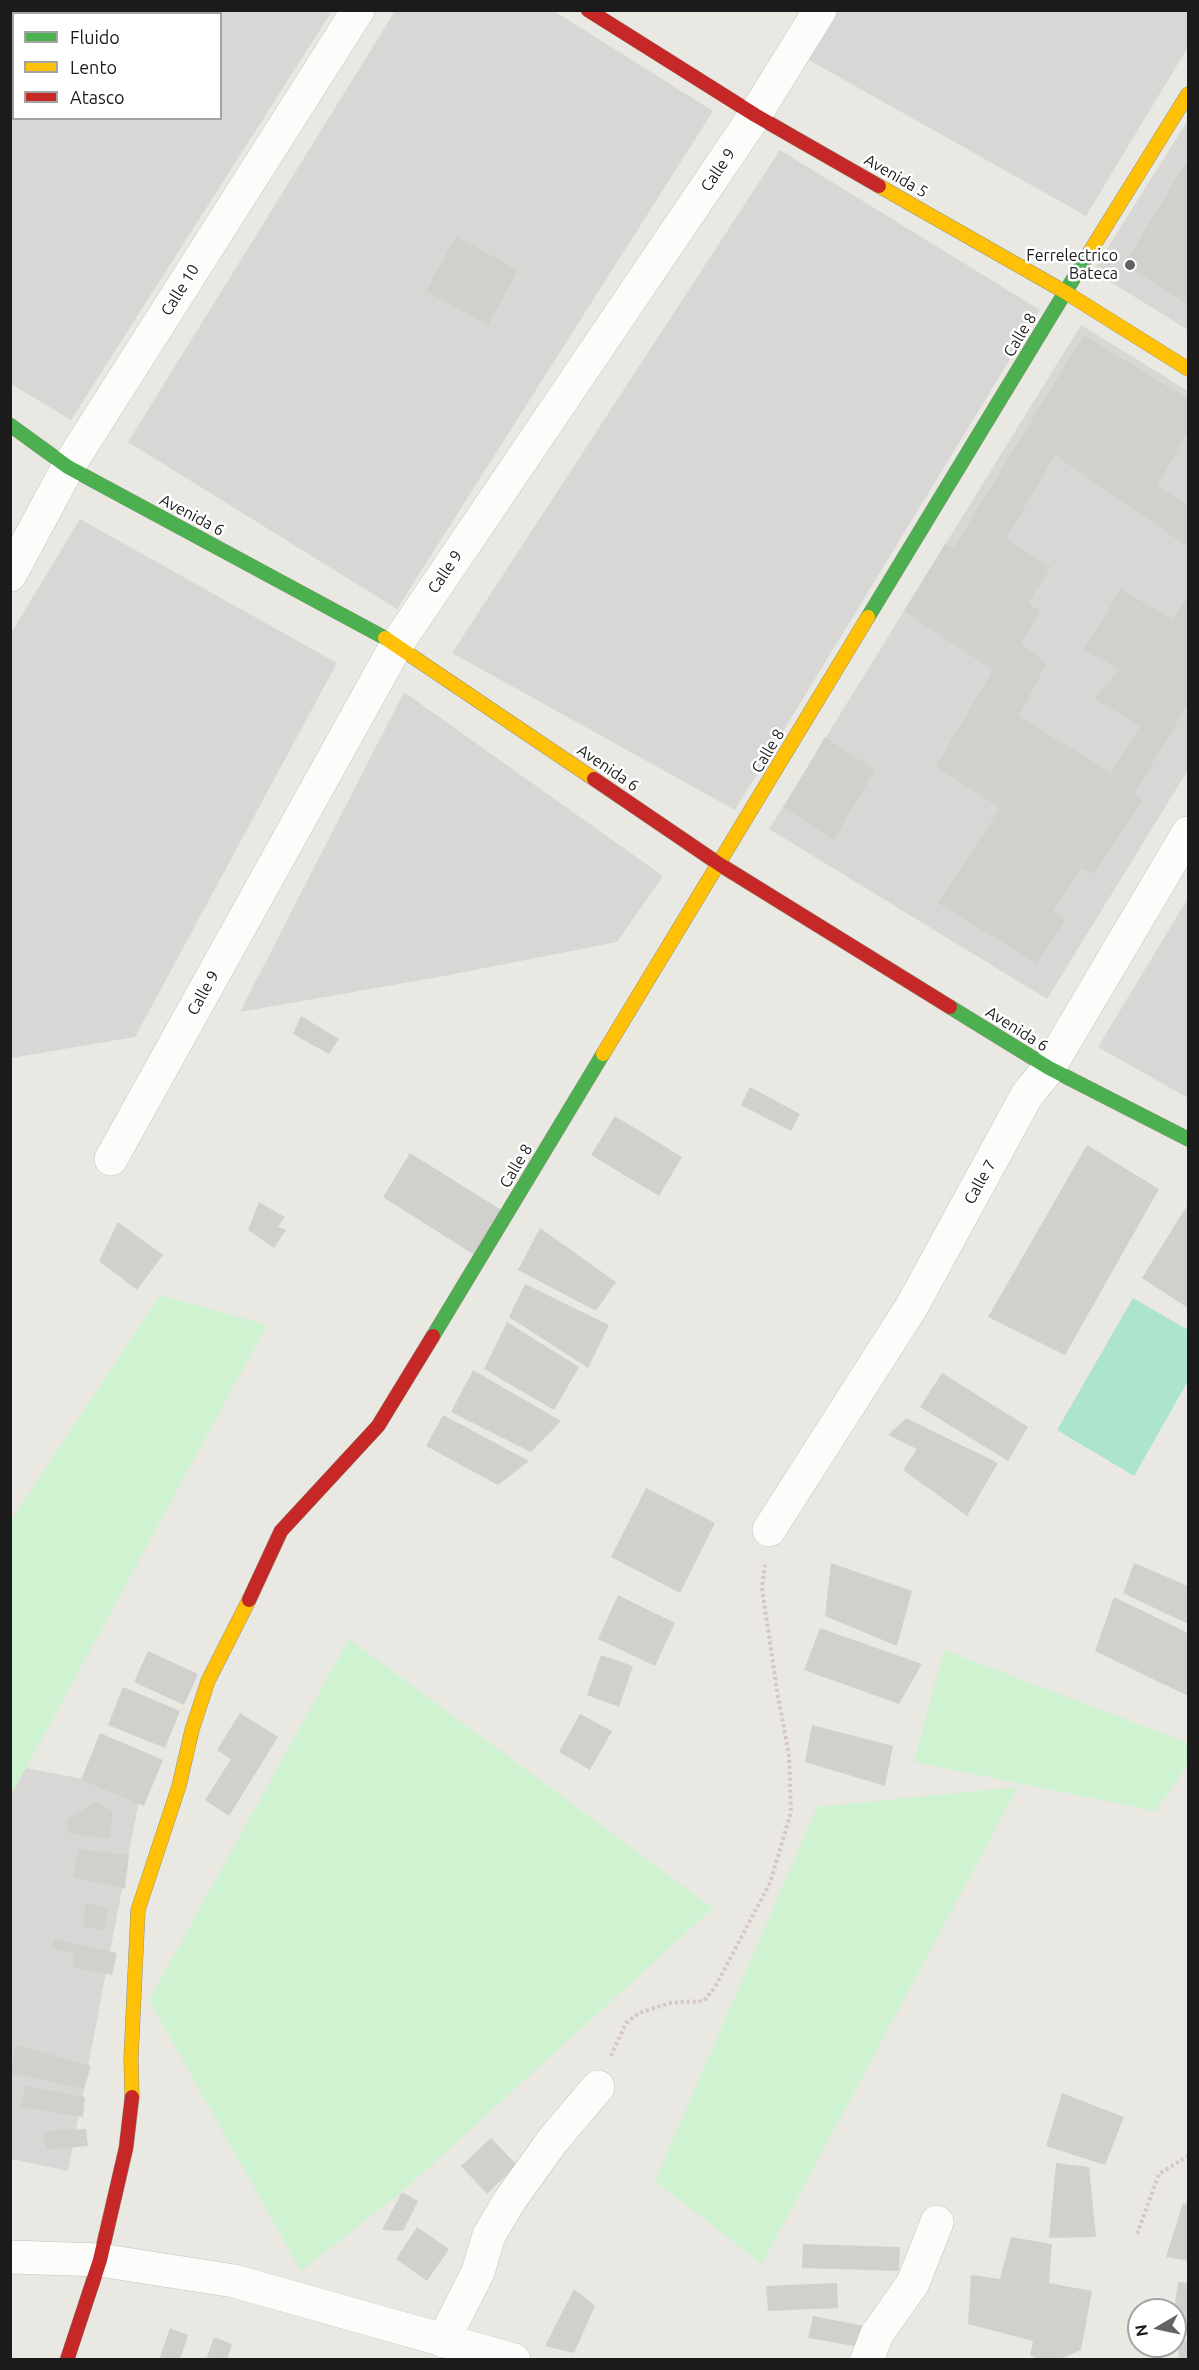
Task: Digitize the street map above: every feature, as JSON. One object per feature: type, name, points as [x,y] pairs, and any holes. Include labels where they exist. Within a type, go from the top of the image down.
[{"type":"street","name":"Calle 10","points":[[10,575],[68,467],[358,10]]},
{"type":"street","name":"Avenida 5","points":[[588,10],[755,115],[1065,292],[1188,369]]},
{"type":"street","name":"Calle 9","points":[[111,1159],[397,644],[755,115],[820,10]]},
{"type":"street","name":"Calle 8","points":[[67,2360],[100,2260],[126,2148],[132,2101],[131,2058],[138,1910],[179,1786],[192,1730],[205,1691],[281,1531],[378,1426],[1065,292],[1188,94]]},
{"type":"street","name":"Avenida 6","points":[[10,425],[68,467],[397,644],[719,864],[1048,1068],[1188,1139]]},
{"type":"street","name":"Calle 7","points":[[769,1530],[912,1306],[1027,1095],[1048,1068],[1188,834]]},
{"type":"street","points":[[443,2341],[478,2272],[489,2235],[510,2200],[553,2140],[597,2087]]},
{"type":"street","points":[[867,2360],[877,2334],[913,2283],[937,2222]]},
{"type":"street","points":[[10,2257],[100,2260],[234,2281],[376,2319],[443,2341],[514,2360]]},
{"type":"path","points":[[597,2087],[626,2023],[639,2013],[670,2003],[704,2001],[715,1987],[770,1883],[791,1812],[789,1755],[762,1588],[769,1530]]},
{"type":"path","points":[[1137,2234],[1159,2174],[1188,2156]]},
{"type":"shaded area","points":[[11,10],[332,11],[71,420],[11,384]]},
{"type":"shaded area","points":[[395,11],[554,11],[713,111],[397,609],[128,442]]},
{"type":"shaded area","points":[[836,11],[1188,11],[1188,47],[1086,216],[807,59]]},
{"type":"shaded area","points":[[1188,120],[1188,330],[1093,271]]},
{"type":"shaded area","points":[[780,150],[1040,310],[735,810],[452,653]]},
{"type":"shaded area","points":[[1081,325],[1188,391],[1188,770],[1047,999],[769,829]]},
{"type":"shaded area","points":[[80,519],[337,663],[135,1037],[11,1058],[11,633]]},
{"type":"shaded area","points":[[404,692],[663,876],[617,942],[444,976],[240,1012]]},
{"type":"shaded area","points":[[1188,898],[1188,1098],[1098,1047]]},
{"type":"shaded area","points":[[10,1765],[141,1790],[68,2171],[11,2159]]},
{"type":"green space","points":[[160,1295],[267,1325],[13,1792],[10,1777],[11,1521]]},
{"type":"green space","points":[[1133,1298],[1188,1330],[1188,1381],[1134,1476],[1057,1430]]},
{"type":"green space","points":[[349,1639],[713,1908],[402,2192],[301,2271],[149,2000]]},
{"type":"green space","points":[[944,1650],[1188,1743],[1188,1764],[1156,1811],[914,1762]]},
{"type":"green space","points":[[1018,1787],[762,2264],[655,2181],[817,1807]]},
{"type":"building","points":[[1188,159],[1188,304],[1124,265]]},
{"type":"building","points":[[456,236],[518,270],[488,325],[426,291]]},
{"type":"building","points":[[1084,335],[1188,399],[1188,431],[1157,486],[1188,505],[1188,547],[1055,455],[1006,539],[1051,567],[1028,603],[1040,611],[1021,643],[1046,664],[1019,716],[1111,773],[1140,726],[1095,699],[1119,670],[1084,649],[1121,589],[1173,620],[1188,594],[1188,704],[1134,794],[1143,800],[1094,874],[1081,868],[1053,911],[1065,921],[1036,963],[938,903],[1000,808],[936,766],[993,670],[904,611],[945,544],[953,549]]},
{"type":"building","points":[[825,737],[875,770],[834,839],[784,808]]},
{"type":"building","points":[[301,1016],[339,1039],[329,1054],[293,1034]]},
{"type":"building","points":[[750,1087],[800,1114],[791,1131],[741,1105]]},
{"type":"building","points":[[615,1116],[682,1157],[659,1196],[591,1155]]},
{"type":"building","points":[[1087,1145],[1159,1189],[1065,1355],[988,1317]]},
{"type":"building","points":[[410,1153],[503,1211],[476,1256],[383,1197]]},
{"type":"building","points":[[259,1202],[285,1217],[278,1227],[286,1230],[274,1248],[248,1230]]},
{"type":"building","points":[[1188,1204],[1188,1308],[1142,1278]]},
{"type":"building","points":[[118,1222],[163,1255],[137,1290],[99,1261]]},
{"type":"building","points":[[540,1228],[616,1282],[596,1311],[518,1270]]},
{"type":"building","points":[[525,1284],[609,1325],[588,1368],[509,1317]]},
{"type":"building","points":[[507,1322],[579,1367],[554,1410],[484,1369]]},
{"type":"building","points":[[473,1370],[561,1421],[531,1452],[451,1412]]},
{"type":"building","points":[[942,1373],[1028,1427],[1008,1461],[920,1407]]},
{"type":"building","points":[[443,1415],[529,1461],[498,1485],[426,1446]]},
{"type":"building","points":[[906,1418],[998,1463],[967,1516],[903,1470],[917,1449],[888,1435]]},
{"type":"building","points":[[646,1488],[715,1523],[680,1593],[611,1557]]},
{"type":"building","points":[[831,1563],[912,1591],[897,1646],[825,1616]]},
{"type":"building","points":[[1134,1563],[1188,1586],[1188,1624],[1123,1593]]},
{"type":"building","points":[[618,1595],[675,1623],[655,1666],[598,1639]]},
{"type":"building","points":[[1114,1597],[1188,1633],[1188,1696],[1095,1651]]},
{"type":"building","points":[[820,1628],[922,1664],[899,1704],[804,1670]]},
{"type":"building","points":[[148,1651],[198,1674],[184,1705],[134,1682]]},
{"type":"building","points":[[601,1655],[633,1666],[619,1707],[587,1695]]},
{"type":"building","points":[[123,1687],[180,1711],[165,1748],[108,1725]]},
{"type":"building","points":[[240,1713],[278,1737],[229,1816],[205,1800],[231,1759],[217,1750]]},
{"type":"building","points":[[580,1714],[612,1731],[590,1770],[559,1752]]},
{"type":"building","points":[[812,1725],[893,1746],[885,1786],[805,1762]]},
{"type":"building","points":[[100,1733],[163,1760],[144,1806],[81,1780]]},
{"type":"building","points":[[95,1802],[113,1811],[110,1839],[68,1833],[67,1819]]},
{"type":"building","points":[[78,1849],[129,1855],[125,1889],[74,1877]]},
{"type":"building","points":[[85,1903],[108,1908],[105,1931],[84,1927]]},
{"type":"building","points":[[54,1939],[117,1953],[112,1975],[72,1967],[75,1953],[51,1949]]},
{"type":"building","points":[[16,2045],[91,2066],[84,2089],[10,2073]]},
{"type":"building","points":[[26,2086],[85,2097],[83,2117],[21,2107]]},
{"type":"building","points":[[1062,2093],[1124,2117],[1105,2165],[1046,2146]]},
{"type":"building","points":[[86,2129],[88,2146],[46,2150],[43,2131]]},
{"type":"building","points":[[491,2138],[517,2165],[487,2194],[461,2166]]},
{"type":"building","points":[[1056,2163],[1089,2167],[1096,2237],[1049,2238]]},
{"type":"building","points":[[402,2192],[418,2201],[403,2231],[382,2230]]},
{"type":"building","points":[[1183,2203],[1188,2204],[1188,2261],[1166,2257]]},
{"type":"building","points":[[417,2227],[449,2249],[427,2281],[396,2259]]},
{"type":"building","points":[[1011,2237],[1052,2244],[1049,2283],[1092,2291],[1081,2350],[1058,2360],[1041,2360],[1030,2355],[1033,2341],[968,2324],[971,2275],[1000,2279]]},
{"type":"building","points":[[803,2244],[900,2247],[899,2271],[802,2268]]},
{"type":"building","points":[[1178,2282],[1188,2283],[1188,2323],[1187,2298],[1176,2298]]},
{"type":"building","points":[[837,2283],[838,2308],[768,2311],[766,2286]]},
{"type":"building","points":[[574,2289],[595,2306],[574,2353],[545,2346]]},
{"type":"building","points":[[813,2316],[864,2326],[860,2347],[808,2338]]},
{"type":"building","points":[[170,2328],[188,2335],[180,2360],[159,2360]]},
{"type":"building","points":[[214,2337],[232,2344],[227,2360],[206,2360]]},
{"type":"building","points":[[1187,2340],[1188,2360],[1179,2360],[1179,2358],[1187,2358]]},
{"type":"traffic: fast","points":[[868,617],[1089,253]]},
{"type":"traffic: fast","points":[[10,425],[68,467],[385,638]]},
{"type":"traffic: fast","points":[[950,1007],[1049,1068],[1188,1139]]},
{"type":"traffic: fast","points":[[433,1336],[603,1054]]},
{"type":"traffic: slow","points":[[1089,253],[1188,94]]},
{"type":"traffic: slow","points":[[879,186],[1065,292],[1188,369]]},
{"type":"traffic: slow","points":[[603,1054],[868,617]]},
{"type":"traffic: slow","points":[[385,638],[594,779]]},
{"type":"traffic: slow","points":[[132,2097],[131,2058],[138,1910],[179,1786],[192,1730],[208,1681],[249,1600]]},
{"type":"traffic: jam","points":[[588,10],[755,115],[879,186]]},
{"type":"traffic: jam","points":[[594,779],[719,864],[950,1007]]},
{"type":"traffic: jam","points":[[249,1600],[281,1531],[378,1426],[433,1336]]},
{"type":"traffic: jam","points":[[67,2360],[100,2260],[126,2148],[132,2097]]},
{"type":"place","name":"Ferrelectrico Bateca","points":[[1130,265]]}]
